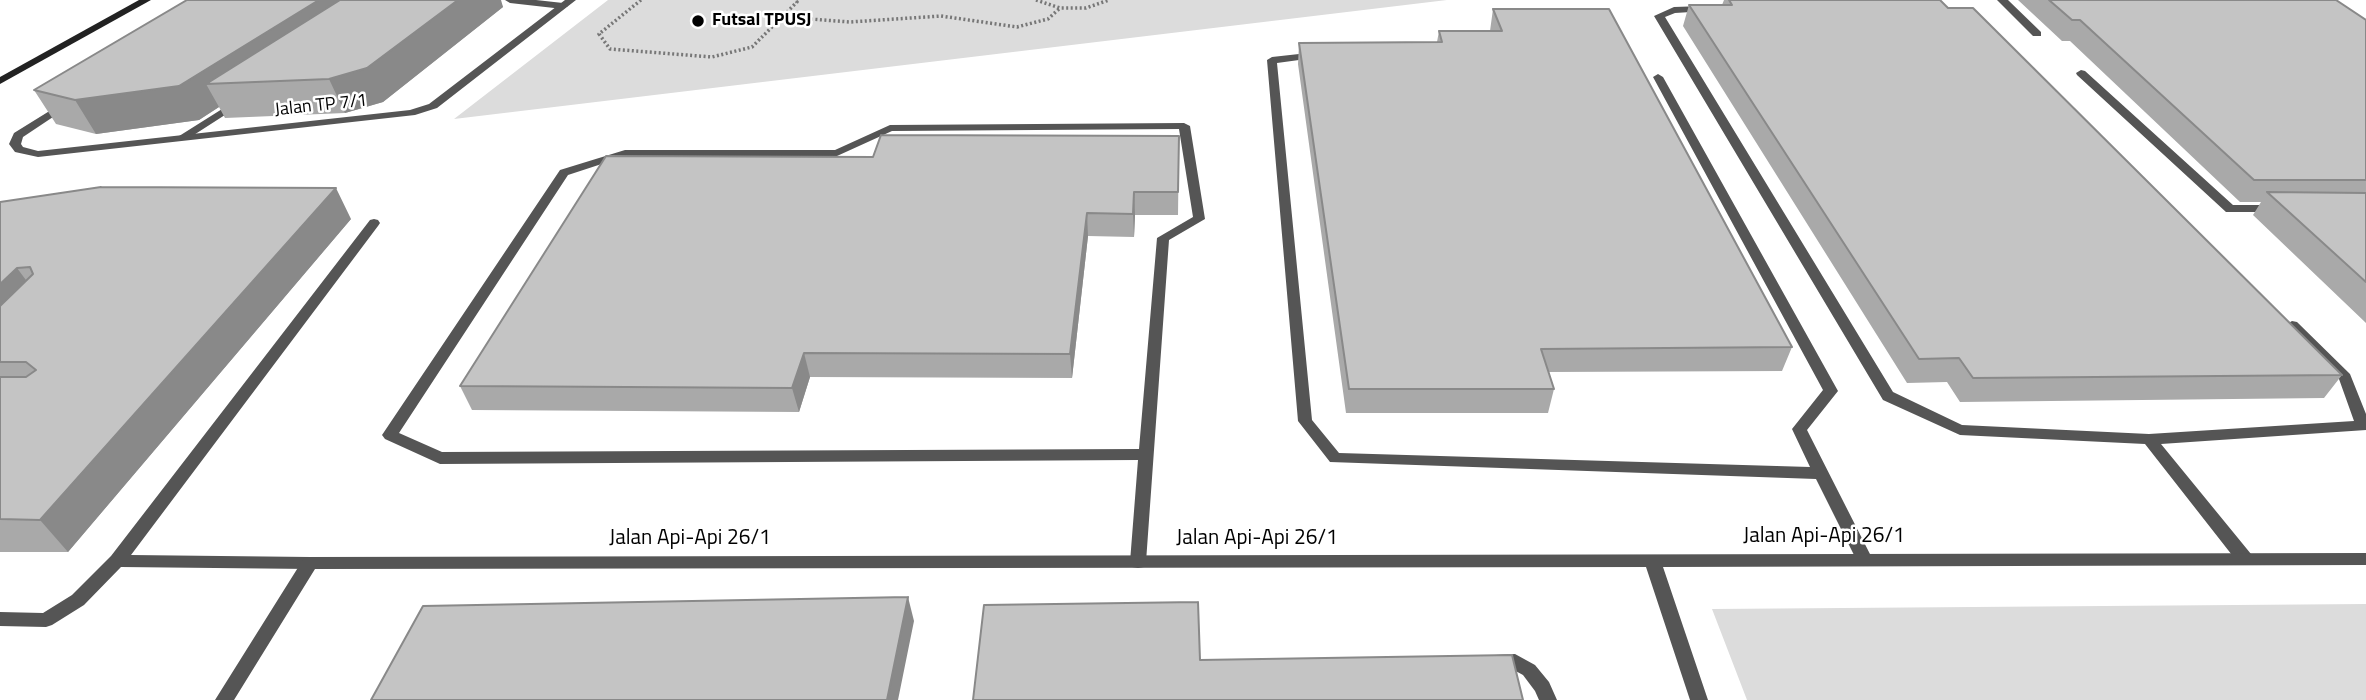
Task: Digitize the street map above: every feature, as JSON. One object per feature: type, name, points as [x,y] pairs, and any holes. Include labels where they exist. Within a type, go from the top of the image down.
[{"type":"main road","points":[[0,81],[146,0]]},
{"type":"street","points":[[510,0],[567,3]]},
{"type":"street","points":[[2002,0],[2037,34]]},
{"type":"street","name":"Jalan TP 7/1","points":[[77,98],[18,135],[15,144],[19,150],[38,154],[411,114],[433,106],[567,3]]},
{"type":"street","points":[[1715,9],[1674,9],[1659,16],[1888,396],[1960,430],[2149,439],[2363,426],[2345,377],[2287,320]]},
{"type":"street","points":[[1337,52],[1272,60],[1305,421],[1335,458],[1820,473]]},
{"type":"street","points":[[2081,73],[2230,209],[2284,209]]},
{"type":"street","points":[[1658,77],[1831,391],[1799,429],[1865,560]]},
{"type":"street","points":[[182,138],[249,95]]},
{"type":"street","points":[[1138,562],[1163,239],[1199,219],[1184,126],[890,128],[837,153],[625,153],[564,173],[390,435],[440,458],[1145,454]]},
{"type":"street","points":[[0,619],[46,620],[78,600],[117,561],[374,223]]},
{"type":"street","points":[[2149,439],[2245,559]]},
{"type":"street","name":"Jalan Api-Api 26/1","points":[[117,561],[310,563],[2366,559]]},
{"type":"street","points":[[1652,561],[1699,700]]},
{"type":"street","points":[[224,700],[310,563]]},
{"type":"street","points":[[1475,663],[1515,661],[1529,670],[1543,687],[1548,700]]},
{"type":"path","points":[[640,0],[598,34],[610,50],[712,57],[752,47],[797,2],[794,0]]},
{"type":"path","points":[[1036,0],[1060,8],[1086,8],[1109,0]]},
{"type":"path","points":[[783,17],[850,22],[941,16],[988,25],[1017,27],[1048,19],[1060,8]]},
{"type":"shaded area","points":[[608,0],[1447,0],[454,119]]},
{"type":"shaded area","points":[[2366,604],[2366,700],[1747,700],[1712,609]]},
{"type":"building","points":[[187,0],[319,0],[179,86],[75,100],[34,90]]},
{"type":"building","points":[[340,0],[458,0],[367,68],[329,79],[206,84]]},
{"type":"building","points":[[1729,0],[1940,0],[1948,8],[1973,8],[2342,375],[1973,378],[1959,358],[1919,359],[1689,5],[1732,5]]},
{"type":"building","points":[[2049,0],[2336,0],[2366,20],[2366,180],[2254,180],[2080,20],[2072,20]]},
{"type":"building","points":[[1493,9],[1609,9],[1792,347],[1541,349],[1554,389],[1349,389],[1299,43],[1442,42],[1439,31],[1502,31]]},
{"type":"building","points":[[881,135],[1179,136],[1178,192],[1134,192],[1133,214],[1087,213],[1070,354],[804,353],[792,388],[460,386],[606,156],[873,157]]},
{"type":"building","points":[[101,187],[336,188],[40,520],[0,519],[0,377],[26,377],[36,370],[26,362],[0,362],[0,306],[33,274],[30,267],[17,268],[0,284],[0,202]]},
{"type":"building","points":[[2267,192],[2366,193],[2366,282]]},
{"type":"building","points":[[908,597],[887,700],[371,700],[423,606]]},
{"type":"building","points":[[1198,602],[1200,660],[1512,655],[1523,700],[973,700],[984,605]]},
{"type":"place","name":"Futsal TPUSJ","points":[[698,21]]}]
